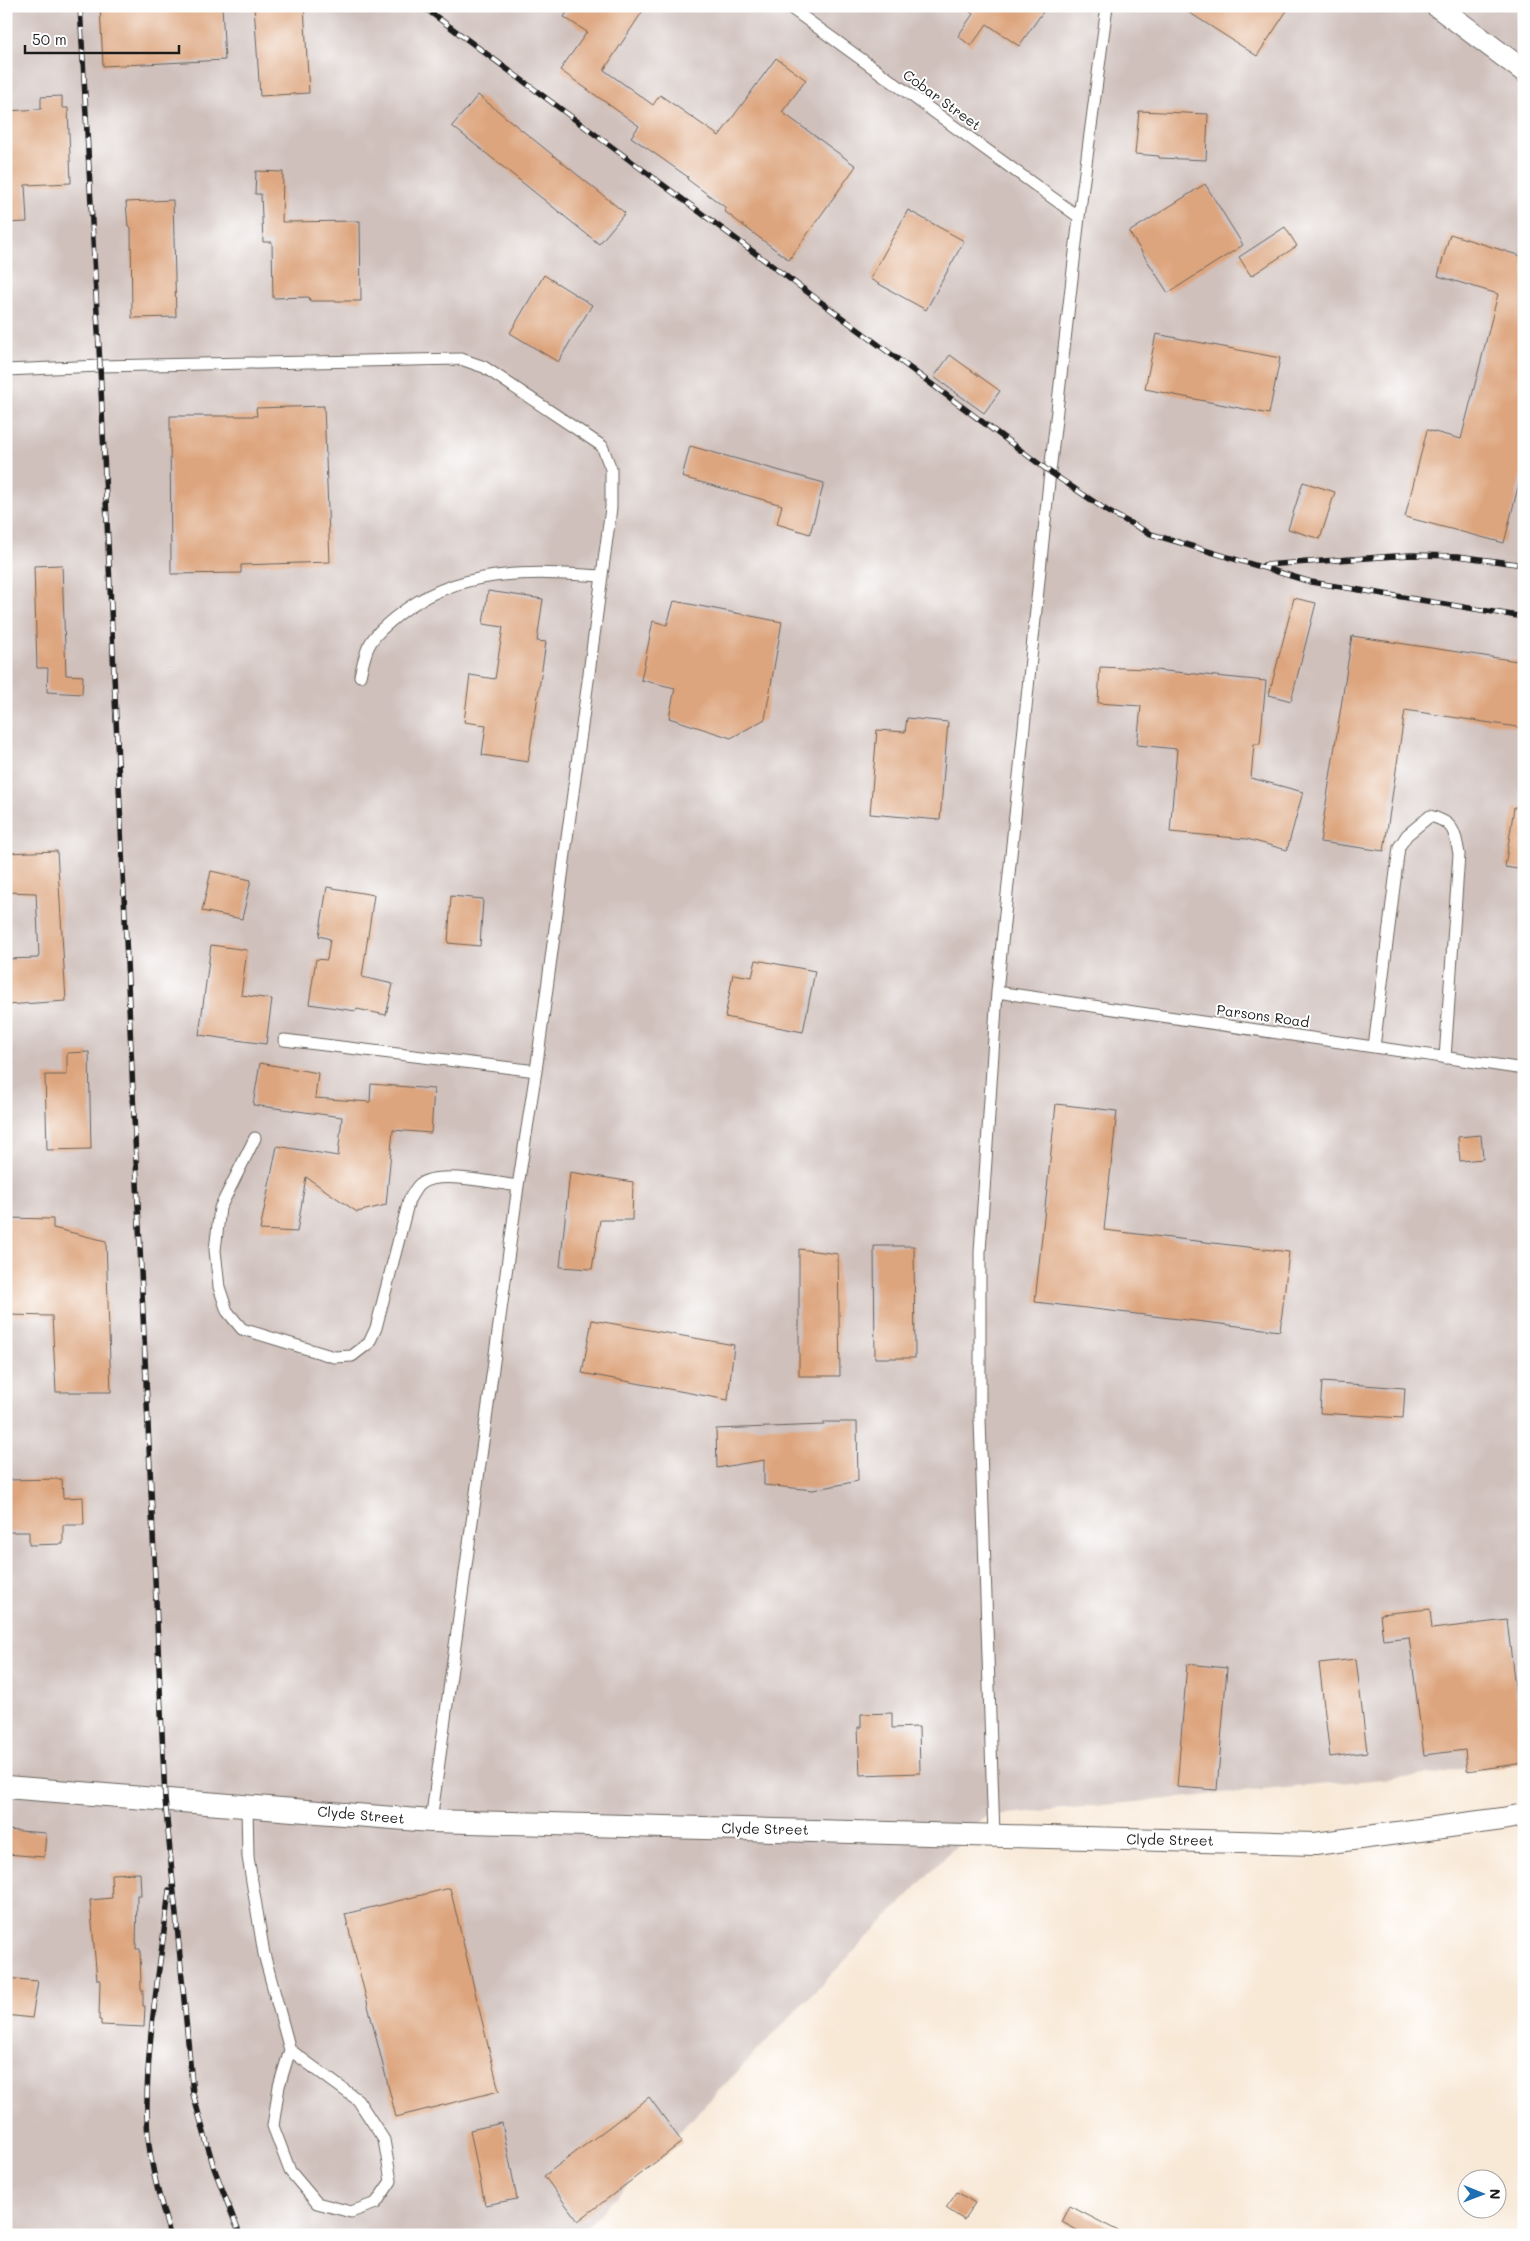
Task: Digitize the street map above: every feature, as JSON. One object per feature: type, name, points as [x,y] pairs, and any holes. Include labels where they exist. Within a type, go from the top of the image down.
[{"type":"street","points":[[1437,6],[1524,71]]},
{"type":"street","name":"Clyde Street","points":[[6,1787],[431,1821],[994,1834],[1314,1844],[1502,1819],[1524,1814]]},
{"type":"lane","name":"Cobar Street","points":[[788,6],[1079,217]]},
{"type":"lane","points":[[994,1834],[980,1419],[980,1252],[997,992],[1050,472],[1079,217],[1107,6]]},
{"type":"lane","points":[[6,370],[100,366],[461,359],[484,367],[602,446],[611,469],[611,508],[536,1071],[518,1186],[431,1821]]},
{"type":"lane","points":[[360,676],[367,648],[382,628],[409,606],[443,587],[483,577],[518,574],[552,573],[601,576]]},
{"type":"lane","points":[[1374,1047],[1399,847],[1407,835],[1430,816],[1445,819],[1455,831],[1459,854],[1445,1058]]},
{"type":"lane","name":"Parsons Road","points":[[997,992],[1524,1069]]},
{"type":"lane","points":[[284,1040],[536,1071]]},
{"type":"lane","points":[[255,1138],[220,1208],[215,1250],[219,1287],[227,1311],[242,1329],[334,1357],[352,1356],[369,1343],[376,1328],[410,1200],[419,1184],[432,1178],[455,1178],[518,1186]]},
{"type":"lane","points":[[246,1806],[248,1857],[264,1954],[290,2050],[279,2086],[273,2126],[290,2171],[317,2203],[351,2212],[376,2203],[391,2181],[384,2140],[358,2100],[290,2050]]},
{"type":"shaded area","points":[[6,6],[1524,6],[1524,1754],[1437,1774],[985,1816],[579,2235],[6,2235]]},
{"type":"building","points":[[100,6],[222,6],[225,60],[103,66]]},
{"type":"building","points":[[254,6],[304,6],[309,93],[260,96]]},
{"type":"building","points":[[571,6],[646,6],[604,70],[653,105],[660,95],[719,136],[776,58],[806,80],[782,112],[856,166],[789,260],[724,211],[726,208],[687,179],[688,177],[631,137],[639,126],[560,70],[587,32],[564,17]]},
{"type":"building","points":[[962,6],[1047,6],[1019,46],[987,24],[971,46],[958,36],[973,14]]},
{"type":"building","points":[[1179,6],[1290,6],[1257,56]]},
{"type":"building","points":[[478,95],[625,213],[599,244],[452,126]]},
{"type":"building","points":[[62,96],[62,108],[68,108],[71,183],[25,185],[27,222],[6,223],[6,111],[41,109],[41,97]]},
{"type":"building","points":[[1139,111],[1208,114],[1206,160],[1159,158],[1159,156],[1135,154]]},
{"type":"building","points":[[256,171],[283,172],[282,222],[360,221],[361,301],[310,301],[309,297],[273,298],[272,242],[263,242],[261,194],[255,194]]},
{"type":"building","points":[[1205,184],[1243,245],[1168,293],[1129,232]]},
{"type":"building","points":[[173,200],[176,317],[132,318],[131,227],[128,227],[126,202]]},
{"type":"building","points":[[908,210],[964,241],[926,310],[870,279]]},
{"type":"building","points":[[1285,227],[1297,246],[1251,276],[1239,257]]},
{"type":"building","points":[[1450,234],[1524,257],[1524,463],[1504,543],[1405,517],[1427,430],[1461,439],[1498,294],[1438,276]]},
{"type":"building","points":[[544,275],[592,305],[558,362],[510,333]]},
{"type":"building","points":[[1156,334],[1280,358],[1269,414],[1145,389]]},
{"type":"building","points":[[950,355],[1000,391],[984,413],[934,377]]},
{"type":"building","points":[[324,406],[330,562],[241,565],[241,573],[171,574],[170,416],[257,416],[256,408]]},
{"type":"building","points":[[690,446],[824,483],[810,534],[777,524],[782,505],[682,477]]},
{"type":"building","points":[[1303,482],[1335,492],[1320,539],[1288,529]]},
{"type":"building","points":[[62,565],[66,675],[83,676],[82,694],[47,692],[48,668],[37,668],[34,566]]},
{"type":"building","points":[[488,591],[543,599],[537,641],[546,642],[528,762],[482,755],[486,725],[464,722],[470,675],[495,679],[503,627],[483,624]]},
{"type":"building","points":[[1294,598],[1316,603],[1291,701],[1269,695]]},
{"type":"building","points":[[674,601],[782,622],[765,719],[731,738],[669,718],[675,688],[641,680],[653,621],[667,625]]},
{"type":"building","points":[[1352,636],[1524,662],[1524,728],[1405,710],[1384,851],[1320,842]]},
{"type":"building","points":[[1100,667],[1145,669],[1266,681],[1260,744],[1254,744],[1251,778],[1303,792],[1287,850],[1247,839],[1170,832],[1177,749],[1137,745],[1141,706],[1098,703]]},
{"type":"building","points":[[907,718],[948,722],[940,820],[870,814],[877,730],[905,732]]},
{"type":"building","points":[[1514,807],[1524,808],[1524,870],[1505,867]]},
{"type":"building","points":[[57,851],[66,1001],[6,1005],[6,959],[38,958],[39,955],[36,893],[6,892],[6,853]]},
{"type":"building","points":[[211,871],[251,880],[242,919],[202,911]]},
{"type":"building","points":[[327,887],[374,895],[362,977],[393,984],[386,1015],[357,1009],[356,1011],[309,1004],[316,959],[327,960],[330,939],[319,936]]},
{"type":"building","points":[[451,896],[483,899],[480,946],[448,943]]},
{"type":"building","points":[[211,945],[247,950],[241,995],[272,999],[266,1044],[199,1035]]},
{"type":"building","points":[[756,960],[815,971],[803,1032],[725,1017],[733,974],[752,977]]},
{"type":"building","points":[[89,1052],[91,1149],[47,1150],[45,1075],[67,1075],[67,1053]]},
{"type":"building","points":[[260,1063],[318,1073],[315,1098],[370,1102],[371,1084],[434,1089],[431,1133],[393,1130],[386,1205],[357,1212],[306,1177],[297,1232],[260,1230],[277,1146],[338,1156],[342,1117],[253,1105]]},
{"type":"building","points":[[1056,1104],[1117,1111],[1104,1230],[1289,1252],[1280,1331],[1035,1302]]},
{"type":"building","points":[[1481,1135],[1483,1159],[1460,1161],[1458,1137]]},
{"type":"building","points":[[570,1172],[633,1182],[632,1220],[600,1220],[592,1269],[560,1267]]},
{"type":"building","points":[[6,1218],[53,1219],[53,1228],[106,1241],[111,1392],[56,1392],[52,1316],[6,1315]]},
{"type":"building","points":[[874,1246],[914,1246],[915,1358],[875,1358]]},
{"type":"building","points":[[799,1249],[838,1254],[840,1376],[799,1376]]},
{"type":"building","points":[[592,1320],[734,1345],[728,1400],[582,1373]]},
{"type":"building","points":[[1322,1382],[1405,1388],[1403,1418],[1320,1413]]},
{"type":"building","points":[[824,1422],[857,1422],[858,1481],[813,1490],[764,1485],[764,1460],[717,1468],[716,1429],[824,1425]]},
{"type":"building","points":[[62,1479],[63,1498],[83,1497],[84,1525],[63,1525],[63,1544],[29,1545],[29,1532],[6,1532],[7,1480]]},
{"type":"building","points":[[1430,1609],[1432,1629],[1507,1620],[1524,1763],[1467,1771],[1465,1750],[1424,1755],[1409,1637],[1383,1640],[1380,1614]]},
{"type":"building","points":[[1356,1659],[1367,1752],[1330,1757],[1319,1663]]},
{"type":"building","points":[[1187,1664],[1227,1668],[1217,1790],[1177,1787]]},
{"type":"building","points":[[892,1713],[892,1728],[919,1727],[920,1773],[860,1775],[858,1727],[861,1727],[861,1714]]},
{"type":"building","points":[[6,1830],[46,1833],[44,1857],[6,1854]]},
{"type":"building","points":[[140,1873],[141,1895],[137,1895],[136,1949],[140,1949],[141,1990],[143,1990],[143,2006],[145,2006],[144,2027],[101,2025],[101,2020],[99,2020],[100,1980],[97,1980],[90,1900],[112,1898],[111,1874]]},
{"type":"building","points":[[450,1888],[499,2091],[396,2117],[345,1914]]},
{"type":"building","points":[[6,1978],[38,1981],[32,2018],[6,2015]]},
{"type":"building","points":[[649,2097],[682,2142],[578,2221],[544,2176]]},
{"type":"building","points":[[502,2123],[517,2199],[485,2205],[470,2130]]},
{"type":"building","points":[[957,2192],[975,2203],[964,2220],[946,2208]]},
{"type":"building","points":[[1070,2206],[1126,2235],[1086,2235],[1062,2222]]},
{"type":"railway","points":[[6,16],[11,6]]},
{"type":"railway","points":[[80,6],[100,366],[165,1799],[193,2094],[214,2168],[240,2235]]},
{"type":"railway","points":[[422,6],[1050,472],[1109,512],[1151,534],[1311,582],[1524,617]]},
{"type":"railway","points":[[1264,565],[1411,555],[1458,556],[1524,565]]},
{"type":"railway","points":[[169,1890],[151,2030],[147,2115],[151,2161],[170,2235]]}]
